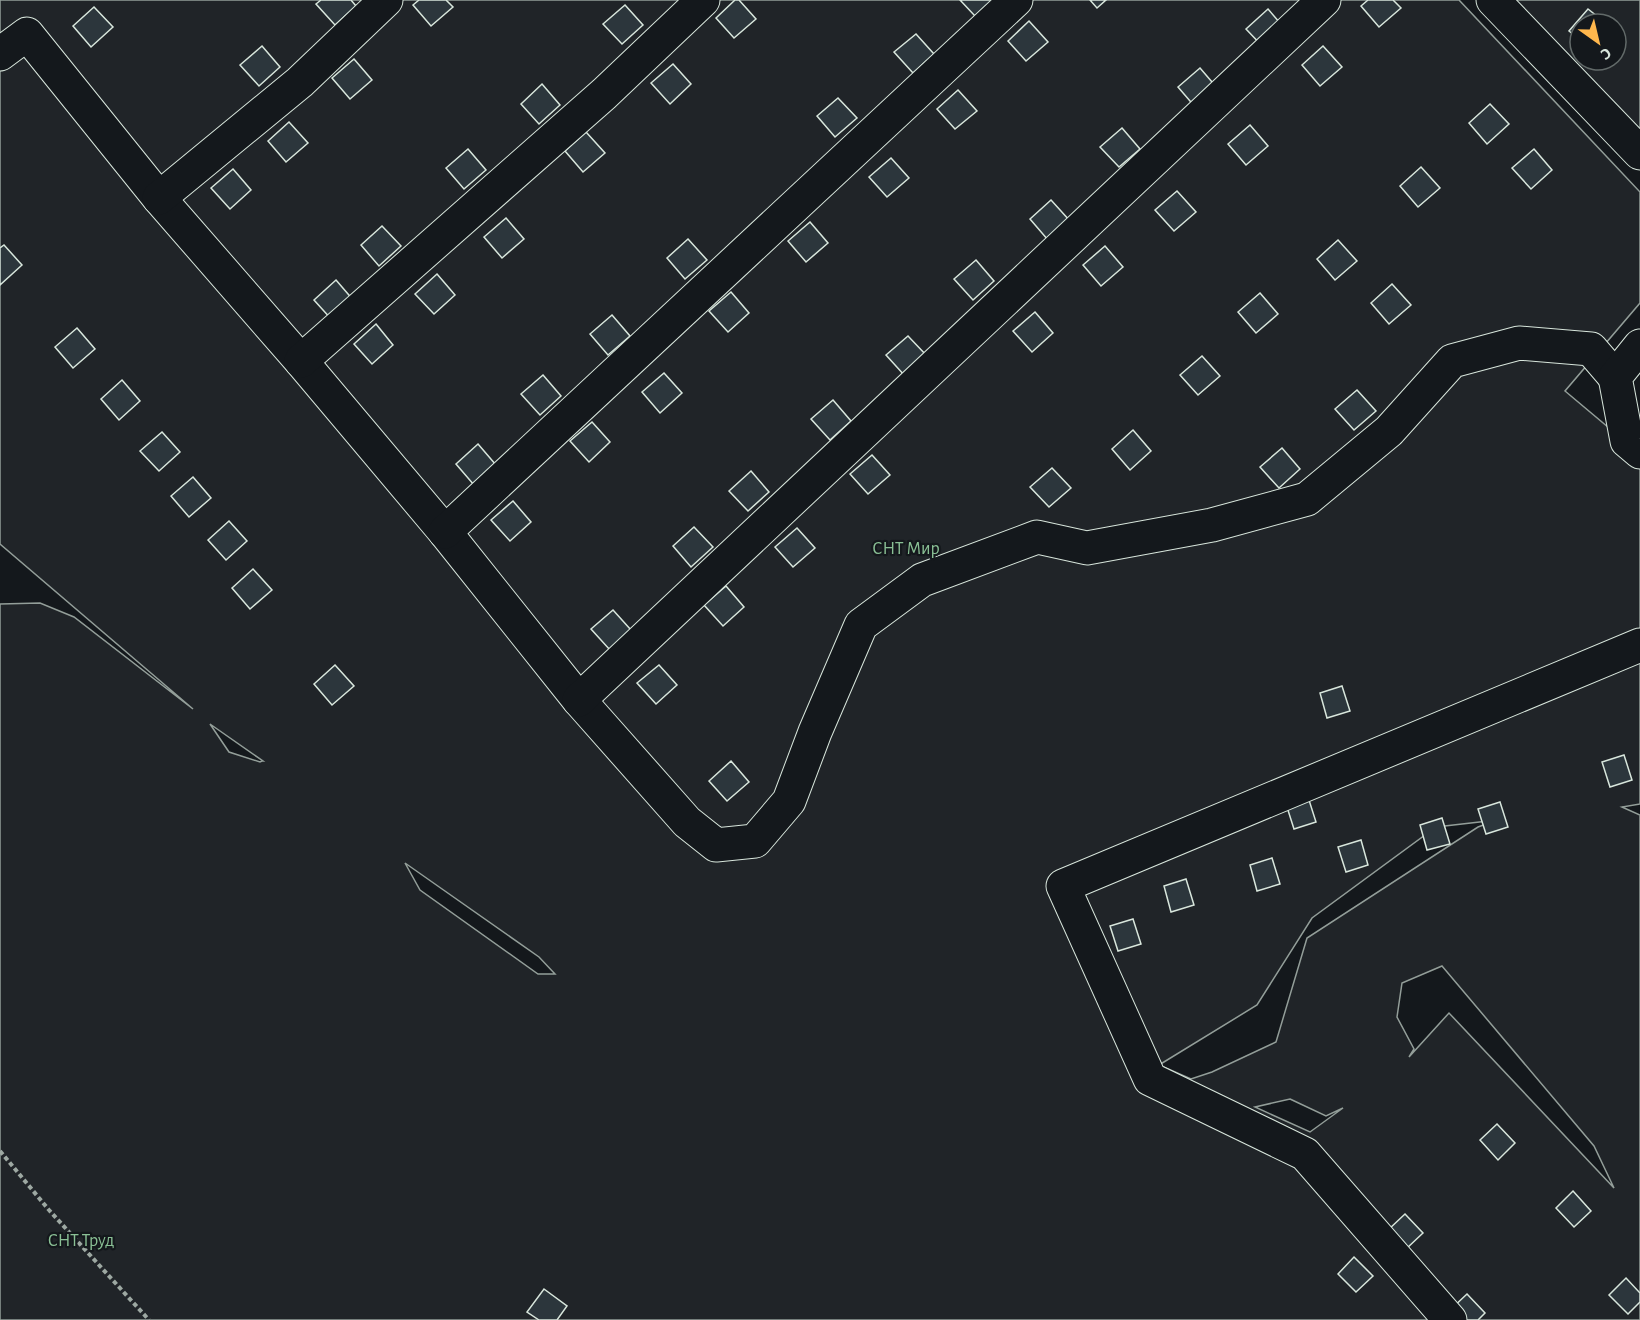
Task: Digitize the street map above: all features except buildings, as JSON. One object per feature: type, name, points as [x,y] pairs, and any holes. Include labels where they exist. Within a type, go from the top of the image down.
[{"type":"street","points":[[159,198],[300,82],[386,0]]},
{"type":"street","points":[[301,361],[604,94],[703,0]]},
{"type":"street","points":[[445,532],[1016,0]]},
{"type":"street","points":[[579,700],[1324,0]]},
{"type":"street","points":[[1493,0],[1640,153]]},
{"type":"street","points":[[0,54],[27,34],[159,198],[301,361],[445,532],[579,700],[687,822],[716,845],[755,841],[789,801],[815,732],[861,625],[922,580],[1037,537],[1087,548],[1212,525],[1306,499],[1389,431],[1452,361],[1519,343],[1591,348],[1615,377],[1627,441],[1640,452]]},
{"type":"street","points":[[1615,377],[1640,346]]},
{"type":"street","points":[[1450,1320],[1305,1154],[1150,1079],[1063,886],[1640,645]]},
{"type":"path","points":[[0,1151],[49,1210],[148,1320]]},
{"type":"green space","name":"СНТ Мир","points":[[0,0],[1459,0],[1640,192],[1640,303],[1565,391],[1640,454],[1640,804],[1622,807],[1640,815],[1640,1320],[0,1320],[0,604],[40,603],[74,617],[193,709],[0,544]],"holes":[[[210,724],[263,761],[260,762],[229,752]],[[1497,820],[1478,827],[1307,938],[1276,1042],[1212,1072],[1191,1079],[1159,1065],[1257,1005],[1312,918],[1436,827]],[[405,863],[539,957],[555,974],[538,974],[420,890]],[[1442,966],[1594,1146],[1614,1188],[1449,1013],[1409,1057],[1414,1049],[1397,1017],[1402,983]],[[1290,1099],[1326,1116],[1343,1108],[1310,1132],[1255,1107]]]},
{"type":"green space","points":[[1515,0],[1640,0],[1640,144],[1578,72],[1628,72],[1628,12],[1568,12],[1568,61]]},
{"type":"park label","name":"СНТ Труд","points":[[81,1241]]}]
